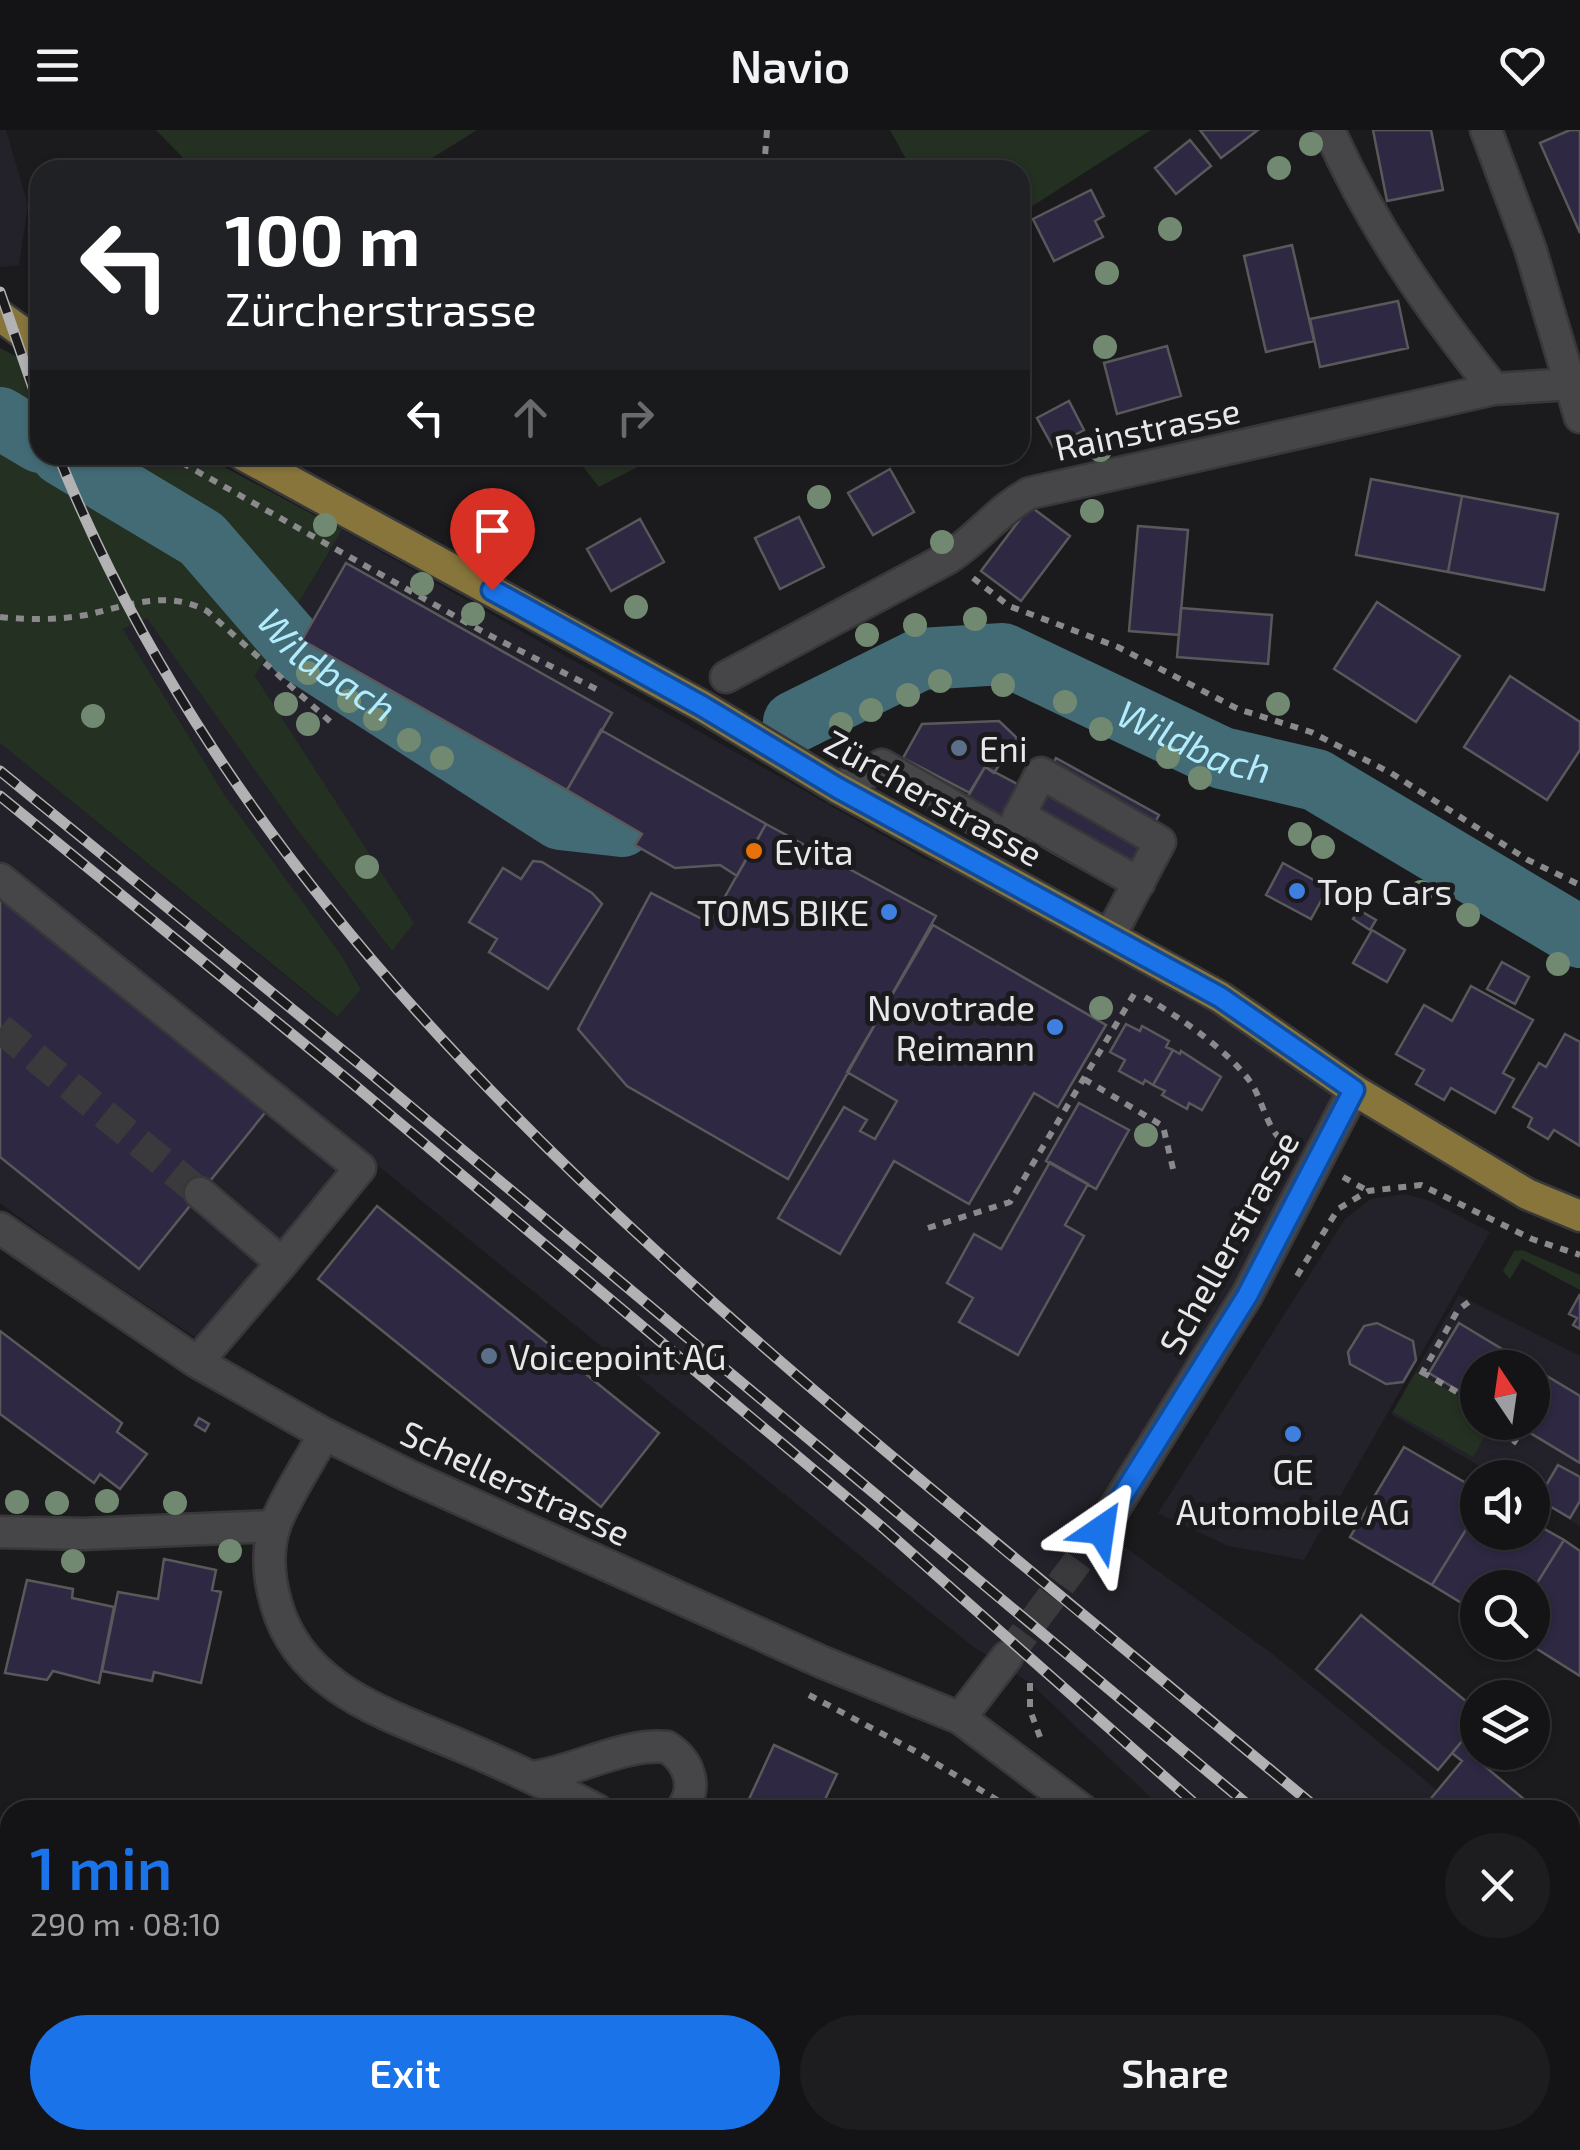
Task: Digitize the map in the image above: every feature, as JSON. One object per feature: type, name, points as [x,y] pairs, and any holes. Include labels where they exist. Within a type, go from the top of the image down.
[{"type":"main road","points":[[0,316],[30,338]]},
{"type":"main road","name":"Zürcherstrasse","points":[[261,465],[702,706],[838,788],[1220,997],[1354,1090],[1527,1194],[1580,1216]]},
{"type":"street","points":[[1329,130],[1390,247],[1494,389]]},
{"type":"street","points":[[1486,130],[1530,248],[1580,417]]},
{"type":"street","name":"Rainstrasse","points":[[726,678],[948,558],[972,542],[1013,502],[1046,488],[1494,389],[1572,384]]},
{"type":"street","points":[[838,788],[882,764],[1138,883]]},
{"type":"street","points":[[1013,826],[1041,773],[1160,842],[1110,936]]},
{"type":"street","points":[[0,879],[360,1168],[198,1362]]},
{"type":"street","name":"Schellerstrasse","points":[[1101,1530],[1247,1296],[1354,1090]]},
{"type":"street","points":[[200,1192],[282,1262]]},
{"type":"street","name":"Schellerstrasse","points":[[0,1228],[198,1362],[324,1434],[822,1662],[960,1718],[1069,1800]]},
{"type":"street","points":[[324,1434],[275,1526],[270,1555],[271,1584],[288,1636],[303,1660],[327,1682],[364,1704],[578,1800]]},
{"type":"street","points":[[0,1532],[82,1534],[275,1526]]},
{"type":"street","points":[[960,1718],[1006,1657]]},
{"type":"street","points":[[533,1777],[635,1749],[667,1747],[686,1763],[691,1776],[686,1800]]},
{"type":"path","points":[[765,160],[767,130]]},
{"type":"path","points":[[186,465],[488,634],[603,692]]},
{"type":"path","points":[[948,558],[1009,606],[1118,647],[1238,709],[1311,732],[1391,773],[1528,860],[1580,884]]},
{"type":"path","points":[[0,617],[64,618],[147,601],[191,602],[207,610],[334,724]]},
{"type":"path","points":[[1122,982],[1162,1007],[1238,1067],[1252,1084],[1279,1140]]},
{"type":"path","points":[[928,1228],[1010,1202],[1136,991]]},
{"type":"path","points":[[1084,1079],[1164,1126],[1174,1173]]},
{"type":"path","points":[[1368,1191],[1421,1185],[1532,1239],[1580,1254]]},
{"type":"path","points":[[1460,1394],[1422,1373],[1458,1310],[1470,1301]]},
{"type":"path","points":[[1172,2150],[1187,2150]]},
{"type":"shaded area","points":[[0,130],[6,130],[28,205],[19,265],[0,267]]},
{"type":"shaded area","points":[[342,530],[925,859],[1042,900],[1354,1090],[1101,1530],[1270,1652],[1437,1790],[1448,1778],[1475,1800],[1153,1800],[1030,1683],[972,1646],[377,1165],[222,1355],[69,1254],[0,1203],[0,743],[336,1017],[361,988],[224,794],[123,629],[147,617],[295,827],[391,950],[413,922],[255,676]]},
{"type":"shaded area","name":"GE Automobile AG","points":[[1405,1194],[1430,1201],[1490,1232],[1304,1560],[1228,1546],[1158,1513],[1345,1219],[1371,1199]]},
{"type":"shaded area","points":[[1459,1295],[1580,1356],[1580,1526],[1550,1508],[1550,1460],[1469,1460],[1391,1414]]},
{"type":"green space","points":[[156,130],[477,130],[429,160],[185,160]]},
{"type":"green space","points":[[890,130],[1151,130],[1030,208],[1030,160],[906,160]]},
{"type":"green space","points":[[0,348],[30,364],[30,465],[221,465],[342,530],[255,676],[414,923],[392,951],[295,827],[147,618],[123,629],[224,794],[342,956],[361,989],[337,1017],[0,743]]},
{"type":"green space","points":[[582,465],[641,465],[599,487]]},
{"type":"green space","points":[[1522,1250],[1580,1275],[1580,1290],[1522,1259],[1510,1279],[1503,1271],[1514,1251]]},
{"type":"green space","points":[[1416,1372],[1460,1397],[1460,1440],[1482,1440],[1473,1457],[1393,1412]]},
{"type":"building","points":[[1200,130],[1258,130],[1221,158]]},
{"type":"building","points":[[1373,130],[1431,130],[1443,190],[1387,201]]},
{"type":"building","points":[[1570,130],[1580,130],[1580,233],[1540,143]]},
{"type":"building","points":[[1190,140],[1211,166],[1176,194],[1155,168]]},
{"type":"building","points":[[1091,190],[1104,216],[1095,221],[1103,237],[1054,261],[1033,219]]},
{"type":"building","points":[[1292,245],[1314,341],[1266,352],[1244,256]]},
{"type":"building","points":[[1398,301],[1408,348],[1320,367],[1310,319]]},
{"type":"building","points":[[1167,346],[1181,396],[1117,414],[1104,363]]},
{"type":"building","points":[[1069,401],[1084,430],[1053,447],[1037,418]]},
{"type":"building","points":[[890,469],[914,512],[873,535],[848,493]]},
{"type":"building","points":[[1371,479],[1462,496],[1448,572],[1356,555]]},
{"type":"building","points":[[1462,496],[1558,514],[1544,590],[1448,572]]},
{"type":"building","points":[[1030,506],[1070,536],[1021,601],[981,571]]},
{"type":"building","points":[[799,517],[824,567],[780,589],[755,538]]},
{"type":"building","points":[[640,519],[664,562],[611,591],[587,549]]},
{"type":"building","points":[[1138,526],[1188,530],[1179,635],[1129,631]]},
{"type":"building","points":[[346,563],[612,713],[567,790],[302,640]]},
{"type":"building","points":[[1377,602],[1460,656],[1416,722],[1334,669]]},
{"type":"building","points":[[1181,608],[1272,615],[1268,664],[1177,657]]},
{"type":"building","points":[[1510,676],[1580,722],[1580,750],[1547,800],[1464,747]]},
{"type":"building","name":"Eni","points":[[999,721],[1017,738],[994,773],[985,767],[970,793],[903,758],[922,724]]},
{"type":"building","points":[[601,730],[766,824],[737,876],[720,865],[675,868],[635,845],[642,834],[567,790]]},
{"type":"building","points":[[1056,758],[1159,815],[1118,889],[963,803],[985,767],[1038,795]]},
{"type":"building","points":[[766,824],[936,916],[788,1179],[627,1086],[578,1029],[651,893],[710,923]]},
{"type":"building","points":[[533,861],[542,862],[592,893],[602,904],[548,989],[489,952],[497,939],[469,922],[503,868],[521,879]]},
{"type":"building","name":"Top Cars","points":[[1283,863],[1328,888],[1311,919],[1266,895]]},
{"type":"building","points":[[0,894],[268,1109],[139,1269],[0,1157]]},
{"type":"building","points":[[1359,910],[1376,920],[1370,930],[1353,919]]},
{"type":"building","points":[[933,925],[1106,1025],[1058,1107],[1034,1093],[969,1204],[894,1161],[840,1254],[778,1218],[844,1107],[867,1120],[860,1131],[875,1139],[897,1101],[847,1072]]},
{"type":"building","points":[[1372,930],[1405,950],[1387,982],[1353,963]]},
{"type":"building","points":[[1502,962],[1529,977],[1515,1004],[1487,989]]},
{"type":"building","points":[[1471,986],[1533,1020],[1503,1073],[1514,1079],[1495,1113],[1451,1088],[1444,1100],[1416,1084],[1424,1070],[1396,1054],[1424,1005],[1452,1021]]},
{"type":"building","points":[[1126,1024],[1140,1031],[1142,1026],[1169,1041],[1166,1047],[1173,1050],[1153,1085],[1119,1071],[1125,1060],[1110,1052]]},
{"type":"building","points":[[1565,1034],[1580,1042],[1580,1146],[1554,1130],[1548,1139],[1528,1127],[1532,1118],[1513,1107],[1539,1063],[1546,1067]]},
{"type":"building","points":[[1173,1050],[1180,1054],[1181,1051],[1221,1077],[1202,1110],[1189,1103],[1187,1109],[1153,1085]]},
{"type":"building","points":[[1079,1103],[1129,1130],[1096,1189],[1046,1161]]},
{"type":"building","points":[[1050,1162],[1088,1184],[1065,1225],[1084,1236],[1018,1355],[959,1322],[973,1298],[947,1283],[974,1234],[1001,1249]]},
{"type":"building","name":"Voicepoint AG","points":[[377,1206],[659,1433],[601,1507],[318,1279]]},
{"type":"building","points":[[1580,1294],[1580,1329],[1573,1325],[1577,1318],[1569,1314]]},
{"type":"building","points":[[1377,1323],[1413,1341],[1416,1360],[1403,1382],[1386,1384],[1350,1364],[1348,1352],[1364,1326]]},
{"type":"building","points":[[1459,1323],[1504,1350],[1460,1350],[1460,1391],[1429,1373]]},
{"type":"building","points":[[0,1331],[122,1423],[117,1432],[147,1454],[120,1489],[100,1474],[94,1483],[0,1414]]},
{"type":"building","points":[[1550,1378],[1580,1396],[1580,1463],[1542,1440],[1550,1440]]},
{"type":"building","points":[[199,1418],[209,1424],[205,1431],[195,1425]]},
{"type":"building","points":[[1404,1447],[1460,1480],[1460,1539],[1432,1585],[1350,1537]]},
{"type":"building","points":[[1558,1465],[1580,1477],[1580,1501],[1570,1518],[1550,1506],[1550,1479]]},
{"type":"building","points":[[1550,1532],[1564,1540],[1545,1570],[1460,1570],[1460,1602],[1432,1585],[1460,1539],[1460,1550],[1550,1550]]},
{"type":"building","points":[[1564,1540],[1580,1551],[1580,1676],[1550,1657],[1550,1570],[1545,1570]]},
{"type":"building","points":[[164,1559],[216,1570],[212,1590],[221,1592],[201,1683],[154,1672],[152,1681],[102,1671],[118,1592],[158,1599]]},
{"type":"building","points":[[27,1580],[73,1589],[72,1598],[114,1607],[99,1683],[53,1671],[47,1680],[5,1673]]},
{"type":"building","points":[[1361,1615],[1460,1696],[1460,1744],[1438,1770],[1316,1669]]},
{"type":"building","points":[[1460,1743],[1460,1759],[1452,1753]]},
{"type":"building","points":[[774,1745],[837,1774],[825,1800],[749,1800]]},
{"type":"building","points":[[1460,1763],[1460,1770],[1489,1770],[1525,1800],[1430,1800]]},
{"type":"waterway","name":"Wildbach","points":[[0,418],[30,436]]},
{"type":"waterway","name":"Wildbach","points":[[79,465],[202,539],[299,651],[560,819],[622,826]]},
{"type":"waterway","name":"Wildbach","points":[[794,722],[921,659],[1003,654],[1222,758],[1316,780],[1580,937]]},
{"type":"tunnel","points":[[0,1028],[200,1193]]},
{"type":"tunnel","points":[[1007,1657],[1101,1530]]},
{"type":"railway","points":[[0,292],[30,379]]},
{"type":"railway","points":[[63,465],[129,607],[214,751],[311,885],[418,1012],[533,1133],[654,1249],[779,1360],[1307,1800]]},
{"type":"railway","points":[[0,771],[363,1067],[1242,1800]]},
{"type":"railway","points":[[0,796],[353,1084],[883,1528],[1191,1800]]},
{"type":"place","name":"Eni","points":[[959,748]]},
{"type":"place","name":"Evita","points":[[754,851]]},
{"type":"place","name":"Top Cars","points":[[1297,891]]},
{"type":"place","name":"TOMS BIKE","points":[[889,912]]},
{"type":"place","name":"Novotrade Reimann","points":[[1055,1027]]},
{"type":"place","name":"Voicepoint AG","points":[[489,1356]]},
{"type":"place","name":"GE Automobile AG","points":[[1293,1434]]},
{"type":"route","points":[[492,590],[702,706],[838,788],[1220,997],[1354,1090],[1247,1296],[1101,1530]]}]
